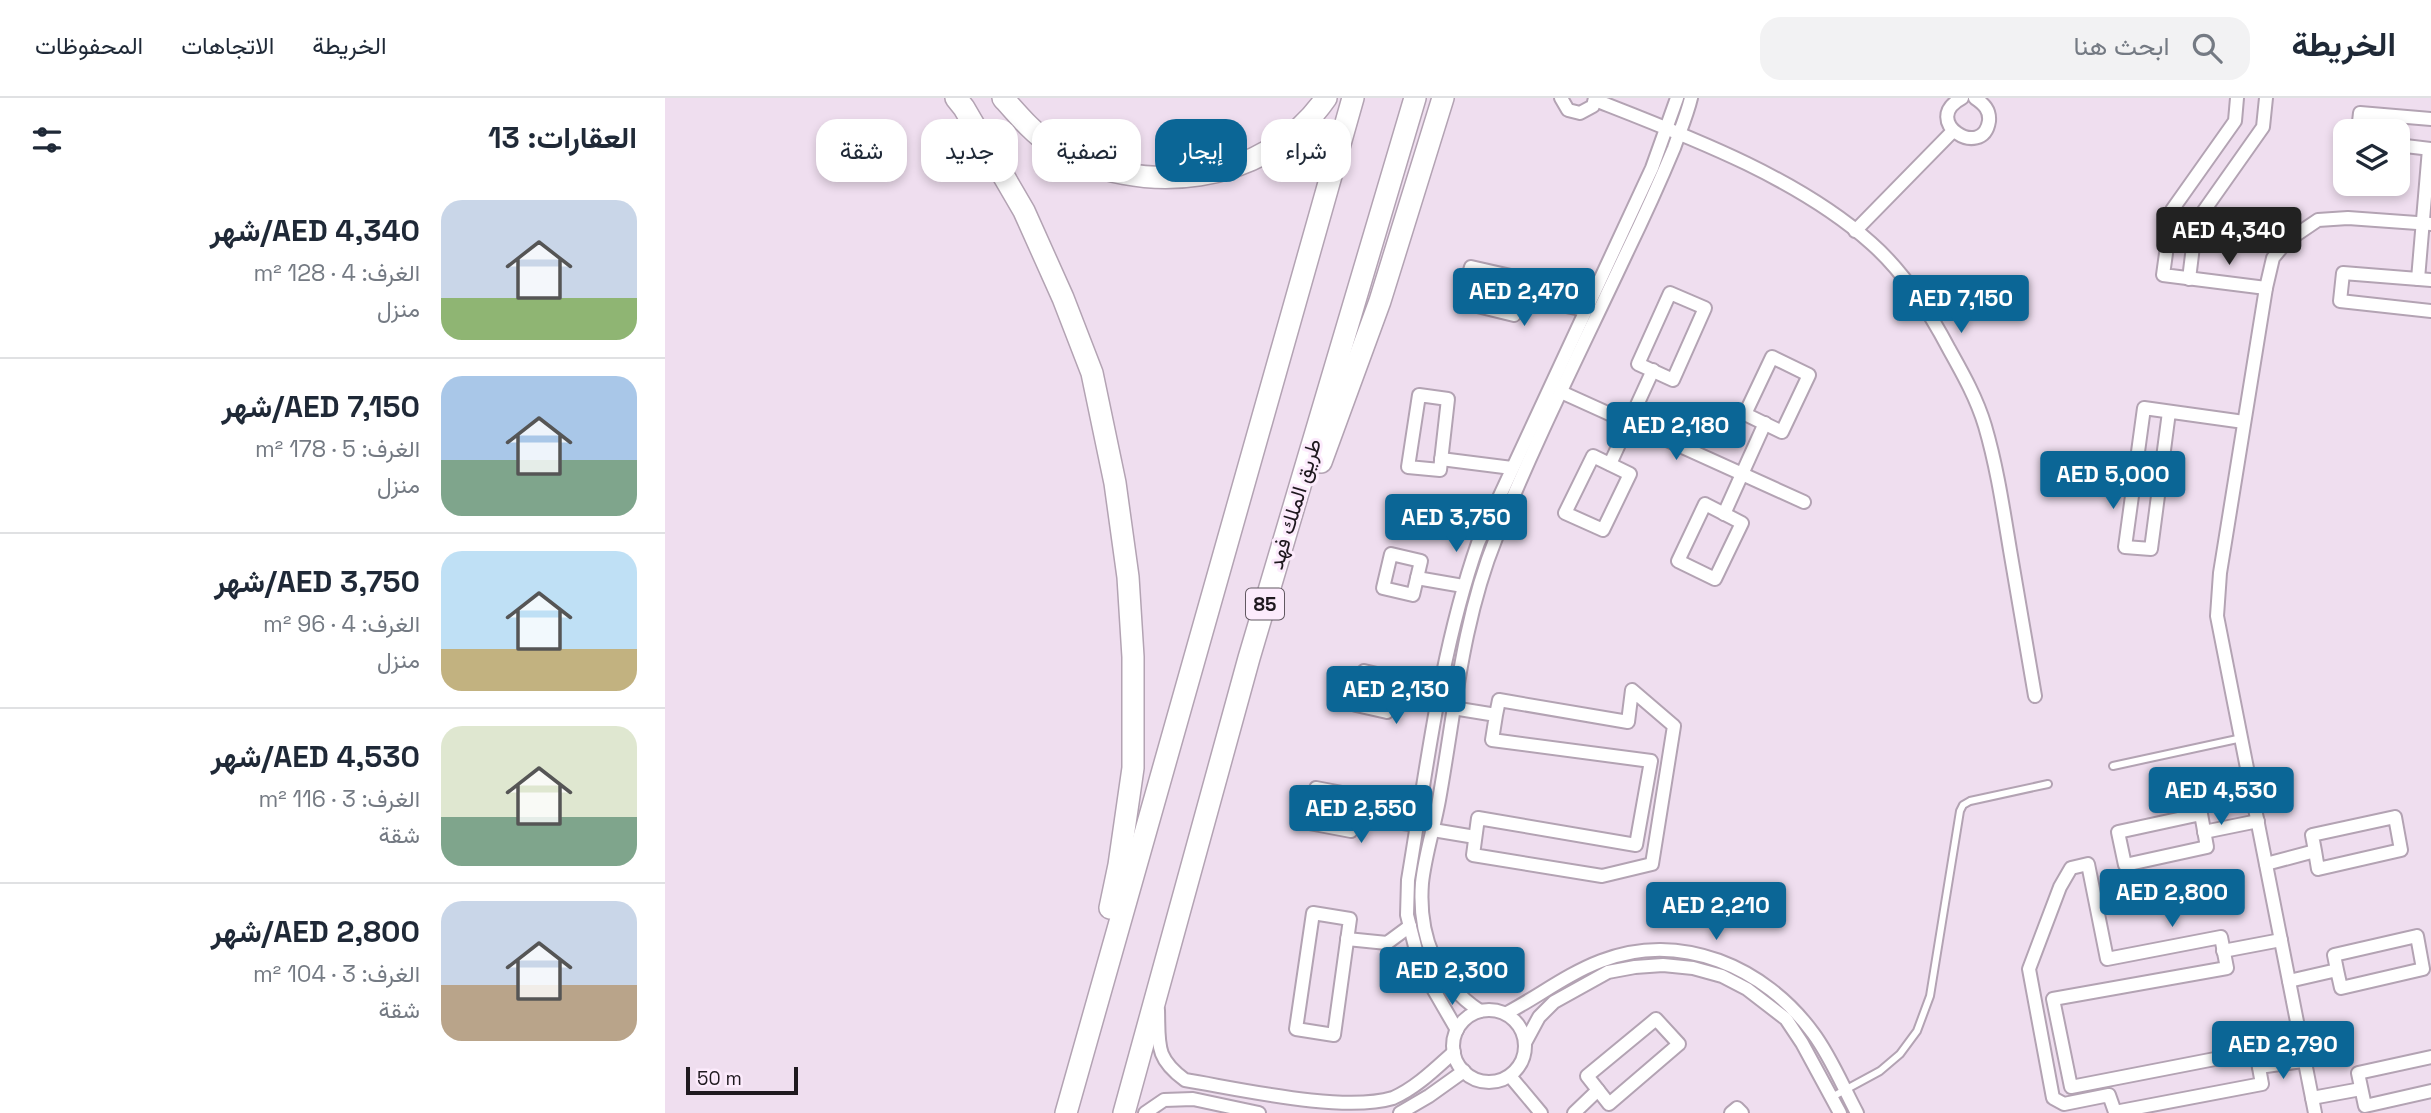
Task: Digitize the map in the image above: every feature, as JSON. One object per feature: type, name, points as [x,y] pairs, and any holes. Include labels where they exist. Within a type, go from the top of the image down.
[{"type":"highway","points":[[956,98],[1024,211],[1063,298],[1092,373],[1115,483],[1128,578],[1133,657],[1133,768],[1119,864],[1078,1069]]},
{"type":"highway","points":[[1003,98],[1017,115],[1051,145],[1086,163],[1119,174],[1152,178],[1184,177],[1226,169],[1264,155],[1295,131],[1326,98]]},
{"type":"highway","name":"85","points":[[1066,1113],[1353,98]]},
{"type":"highway","name":"طريق الملك فهد","points":[[1124,1113],[1249,658],[1416,98]]},
{"type":"highway","points":[[1249,658],[1380,301],[1443,98]]},
{"type":"street","points":[[1561,98],[1569,110],[1580,113],[1593,106],[1595,99],[1667,128],[1773,178],[1830,211],[1872,244],[1910,286],[1942,335],[1966,379],[1984,423],[1997,469],[2035,696]]},
{"type":"street","points":[[1457,1030],[1420,966],[1407,915],[1408,880],[1448,649],[1463,586],[1478,543],[1652,168],[1677,98]]},
{"type":"street","points":[[1479,1011],[1461,999],[1445,981],[1431,950],[1423,918],[1422,882],[1461,661],[1479,585],[1496,537],[1561,391],[1657,189],[1691,98]]},
{"type":"street","points":[[1962,98],[1952,104],[1948,118],[1953,131],[1964,138],[1978,136],[1987,128],[1988,110],[1975,98]]},
{"type":"street","points":[[2237,98],[2235,121],[2172,210],[2163,275],[2266,288]]},
{"type":"street","points":[[2189,279],[2196,222],[2263,127],[2266,98]]},
{"type":"street","points":[[2359,119],[2360,113],[2431,118]]},
{"type":"street","points":[[1855,231],[1953,131]]},
{"type":"street","points":[[2410,147],[2430,149],[2424,280],[2343,273],[2340,301],[2431,311]]},
{"type":"street","points":[[2315,1113],[2217,616],[2220,573],[2273,258],[2287,241],[2318,220],[2348,218],[2427,223]]},
{"type":"street","points":[[1471,267],[1528,280],[1521,297],[1514,315],[1461,302],[1471,267]]},
{"type":"street","points":[[1670,293],[1705,308],[1672,380],[1653,370],[1638,364],[1670,293]]},
{"type":"street","points":[[1521,297],[1586,310]]},
{"type":"street","points":[[1772,357],[1809,375],[1782,432],[1765,423],[1745,414],[1772,357]]},
{"type":"street","points":[[1610,464],[1653,370]]},
{"type":"street","points":[[1561,391],[1804,502]]},
{"type":"street","points":[[1419,395],[1448,399],[1441,459],[1440,470],[1408,467],[1419,395]]},
{"type":"street","points":[[2169,412],[2151,549],[2125,547],[2144,408],[2244,422]]},
{"type":"street","points":[[1724,514],[1765,423]]},
{"type":"street","points":[[1593,456],[1610,464],[1630,474],[1603,530],[1565,513],[1593,456]]},
{"type":"street","points":[[1441,459],[1512,468]]},
{"type":"street","points":[[1705,504],[1724,514],[1742,523],[1715,579],[1678,561],[1705,504]]},
{"type":"street","points":[[1417,578],[1463,586]]},
{"type":"street","points":[[1632,690],[1674,726],[1652,864],[1602,876],[1473,855],[1478,818],[1636,845],[1651,761],[1492,740],[1496,715],[1499,700],[1628,722],[1632,690]]},
{"type":"street","points":[[1390,695],[1438,706]]},
{"type":"street","points":[[1453,708],[1496,715]]},
{"type":"street","points":[[1316,788],[1358,796],[1354,816],[1351,831],[1309,823],[1316,788]]},
{"type":"street","points":[[2201,814],[2204,832],[2207,847],[2125,865],[2118,832],[2201,814]]},
{"type":"street","points":[[1354,816],[1417,825]]},
{"type":"street","points":[[2395,817],[2401,850],[2318,869],[2315,851],[2312,835],[2395,817]]},
{"type":"street","points":[[2204,832],[2258,821]]},
{"type":"street","points":[[1433,830],[1475,837]]},
{"type":"street","points":[[2266,864],[2315,851]]},
{"type":"street","points":[[2088,864],[2107,959],[2221,937],[2223,951],[2227,968],[2053,999],[2071,1087],[2256,1051],[2262,1084],[2115,1112],[2109,1095],[2064,1104],[2056,1101],[2051,1093],[2029,969],[2060,887],[2071,868],[2088,864]]},
{"type":"street","points":[[1313,913],[1350,919],[1347,939],[1334,1035],[1296,1030],[1313,913]]},
{"type":"street","points":[[1347,939],[1387,943],[1410,926]]},
{"type":"street","points":[[2417,936],[2423,970],[2340,988],[2337,970],[2334,955],[2417,936]]},
{"type":"street","points":[[2223,951],[2281,940]]},
{"type":"street","points":[[1507,1013],[1560,980],[1601,960],[1626,953],[1655,950],[1690,952],[1724,961],[1756,978],[1791,1006],[1815,1034],[1857,1113]]},
{"type":"street","points":[[1525,1043],[1539,1017],[1553,1002],[1608,972],[1663,965],[1693,968],[1722,976],[1747,989],[1786,1019],[1802,1042],[1840,1113]]},
{"type":"street","points":[[2289,981],[2337,970]]},
{"type":"street","points":[[1157,990],[1160,1046],[1168,1067],[1185,1080],[1323,1105],[1363,1105],[1394,1098],[1425,1078],[1454,1052]]},
{"type":"street","points":[[1485,1009],[1507,1013],[1523,1030],[1526,1053],[1515,1073],[1510,1076],[1494,1083],[1471,1079],[1455,1062],[1453,1038],[1457,1030],[1464,1019],[1479,1011],[1485,1009]]},
{"type":"street","points":[[1656,1019],[1679,1044],[1609,1104],[1598,1090],[1587,1076],[1656,1019]]},
{"type":"street","points":[[2431,1057],[2358,1073],[2365,1106],[2431,1091]]},
{"type":"street","points":[[2259,1067],[2303,1061]]},
{"type":"street","points":[[1400,1113],[1464,1071]]},
{"type":"street","points":[[1510,1076],[1541,1113]]},
{"type":"street","points":[[2312,1098],[2361,1089]]},
{"type":"street","points":[[1574,1113],[1598,1090]]},
{"type":"street","points":[[1145,1113],[1164,1100],[1193,1099],[1259,1113]]},
{"type":"street","points":[[1731,1113],[1737,1108],[1742,1113]]},
{"type":"lane","points":[[2113,766],[2242,738]]},
{"type":"lane","points":[[1832,1097],[1880,1071],[1900,1054],[1917,1031],[1930,996],[1959,811],[1963,805],[1970,801],[2048,785]]}]
